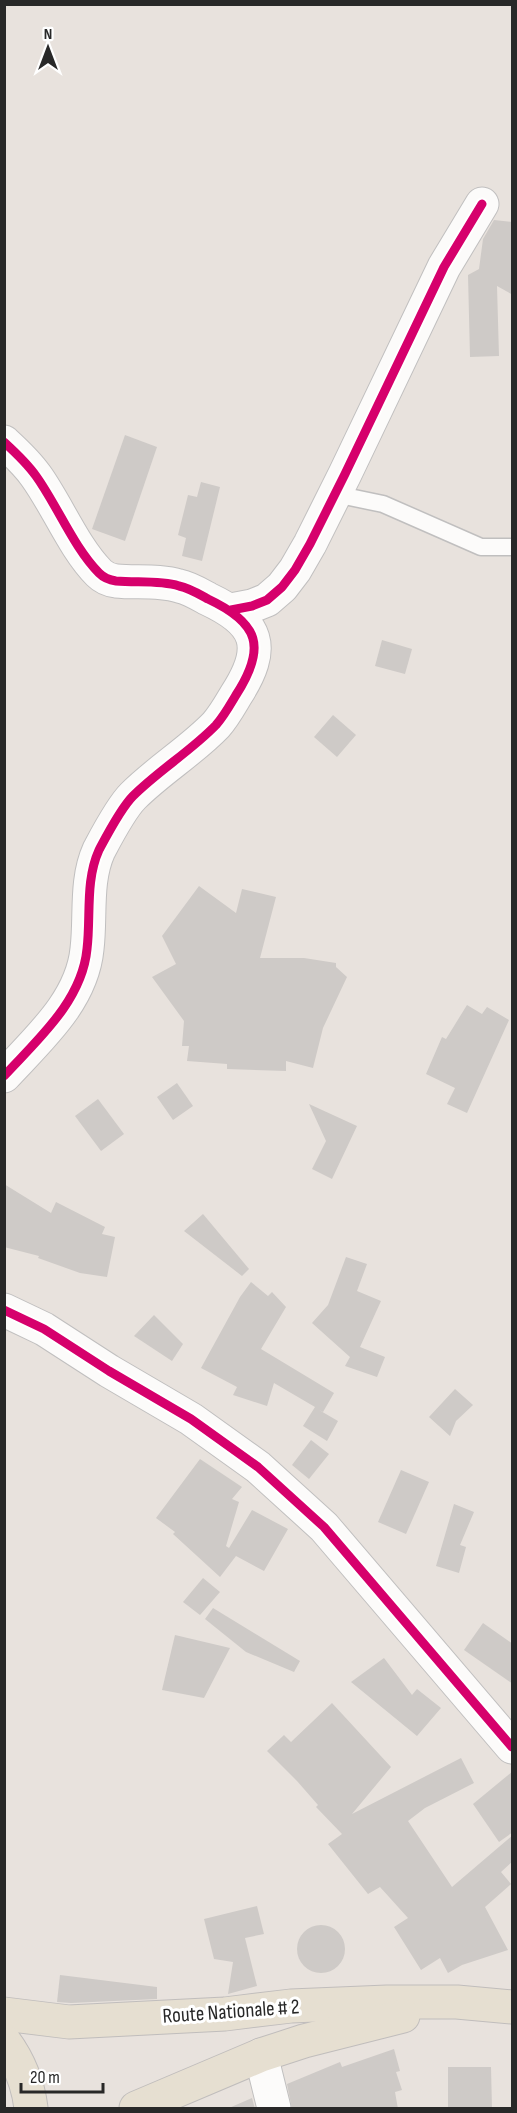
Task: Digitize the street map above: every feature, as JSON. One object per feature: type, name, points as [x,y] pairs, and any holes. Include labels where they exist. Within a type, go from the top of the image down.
[{"type":"main road","name":"Route Nationale # 2","points":[[136,2109],[261,2055],[314,2038],[457,2002]]},
{"type":"main road","name":"Route Nationale # 2","points":[[4,2014],[69,2022],[225,2014],[291,2006],[457,2002],[513,2007]]},
{"type":"main road","points":[[4,2041],[14,2054],[29,2091],[30,2109]]},
{"type":"street","points":[[231,610],[267,600],[282,587],[295,570],[335,494],[444,267],[482,204]]},
{"type":"street","points":[[4,442],[24,459],[37,476],[100,575],[116,581],[179,586],[231,610],[248,627],[254,638],[252,666],[217,724],[132,797],[99,851],[91,879],[87,950],[82,977],[71,998],[52,1023],[4,1076]]},
{"type":"street","points":[[4,1310],[44,1329],[109,1371],[191,1419],[258,1467],[324,1527],[513,1747]]},
{"type":"street","points":[[261,2055],[274,2109]]},
{"type":"lane","points":[[335,494],[383,504],[481,547],[513,547]]},
{"type":"building","points":[[494,220],[513,222],[513,295],[497,286],[499,356],[470,357],[468,275],[479,269],[483,239]]},
{"type":"building","points":[[125,435],[157,447],[125,541],[92,529]]},
{"type":"building","points":[[201,482],[220,487],[202,561],[182,556],[186,538],[178,535],[188,495],[197,497]]},
{"type":"building","points":[[382,640],[412,649],[405,674],[375,666]]},
{"type":"building","points":[[333,715],[356,735],[337,757],[314,737]]},
{"type":"building","points":[[199,886],[236,913],[242,889],[276,897],[260,958],[304,958],[336,963],[336,967],[347,977],[323,1028],[313,1068],[286,1061],[286,1071],[227,1069],[227,1064],[187,1061],[189,1046],[182,1046],[184,1021],[152,977],[176,964],[162,936]]},
{"type":"building","points":[[467,1005],[482,1014],[487,1007],[509,1020],[467,1113],[447,1104],[455,1088],[426,1074],[442,1037],[446,1039]]},
{"type":"building","points":[[177,1083],[193,1106],[173,1120],[157,1097]]},
{"type":"building","points":[[98,1099],[124,1134],[101,1151],[75,1116]]},
{"type":"building","points":[[309,1104],[357,1126],[332,1179],[312,1169],[326,1141]]},
{"type":"building","points":[[4,1184],[51,1213],[56,1202],[105,1227],[102,1234],[115,1237],[107,1277],[80,1273],[38,1258],[39,1256],[4,1247]]},
{"type":"building","points":[[203,1214],[249,1269],[242,1276],[184,1231]]},
{"type":"building","points":[[346,1257],[367,1264],[357,1291],[381,1301],[360,1347],[385,1357],[377,1377],[345,1366],[350,1357],[312,1323],[328,1305]]},
{"type":"building","points":[[251,1282],[268,1296],[272,1292],[286,1307],[261,1349],[334,1393],[323,1412],[319,1410],[338,1421],[327,1441],[303,1426],[315,1407],[274,1383],[267,1406],[233,1395],[237,1387],[201,1368],[240,1297]]},
{"type":"building","points":[[154,1315],[183,1344],[172,1361],[134,1336]]},
{"type":"building","points":[[455,1389],[473,1405],[456,1421],[450,1436],[429,1417]]},
{"type":"building","points":[[311,1440],[329,1454],[309,1479],[292,1465]]},
{"type":"building","points":[[200,1459],[242,1487],[232,1499],[239,1502],[226,1546],[229,1548],[252,1510],[288,1529],[264,1571],[236,1556],[220,1577],[173,1534],[175,1532],[156,1518]]},
{"type":"building","points":[[401,1470],[429,1482],[406,1534],[378,1522]]},
{"type":"building","points":[[454,1504],[474,1512],[460,1545],[466,1547],[459,1573],[436,1566]]},
{"type":"building","points":[[203,1578],[220,1592],[200,1615],[183,1602]]},
{"type":"building","points":[[213,1608],[300,1661],[294,1672],[246,1652],[205,1619]]},
{"type":"building","points":[[483,1623],[513,1644],[513,1684],[464,1650]]},
{"type":"building","points":[[175,1635],[230,1648],[204,1698],[162,1690]]},
{"type":"building","points":[[384,1658],[412,1695],[417,1689],[441,1708],[417,1736],[351,1682]]},
{"type":"building","points":[[332,1703],[391,1767],[352,1814],[461,1758],[474,1783],[425,1808],[408,1821],[452,1887],[513,1835],[513,1861],[501,1872],[511,1884],[485,1907],[508,1950],[462,1965],[448,1973],[440,1958],[421,1970],[394,1927],[408,1918],[380,1887],[368,1894],[328,1844],[342,1834],[316,1807],[318,1805],[297,1781],[267,1751],[284,1735],[291,1742]]},
{"type":"building","points":[[513,1771],[513,1832],[499,1842],[473,1804]]},
{"type":"building","points":[[257,1906],[264,1934],[245,1938],[257,1986],[228,1994],[233,1962],[214,1959],[204,1919]]},
{"type":"building","points":[[321,1925],[338,1932],[345,1949],[338,1966],[321,1973],[304,1966],[297,1949],[304,1932]]},
{"type":"building","points":[[60,1975],[157,1987],[157,1999],[57,2002]]},
{"type":"building","points":[[394,2049],[400,2071],[396,2072],[402,2090],[395,2092],[398,2109],[292,2109],[287,2084],[340,2062],[342,2067]]},
{"type":"building","points":[[448,2067],[491,2067],[492,2109],[448,2109]]},
{"type":"building","points":[[252,2098],[255,2109],[229,2109],[229,2108]]},
{"type":"cycle path","points":[[231,610],[267,600],[282,587],[295,570],[345,474],[444,267],[482,204]]},
{"type":"cycle path","points":[[4,442],[36,476],[74,539],[101,575],[113,581],[164,583],[194,591],[238,617],[253,638],[254,650],[246,678],[219,722],[133,796],[115,822],[99,850],[92,874],[87,949],[77,986],[68,1002],[44,1033],[4,1076]]},
{"type":"cycle path","points":[[4,1310],[44,1329],[109,1371],[191,1419],[258,1467],[324,1527],[512,1747]]}]
